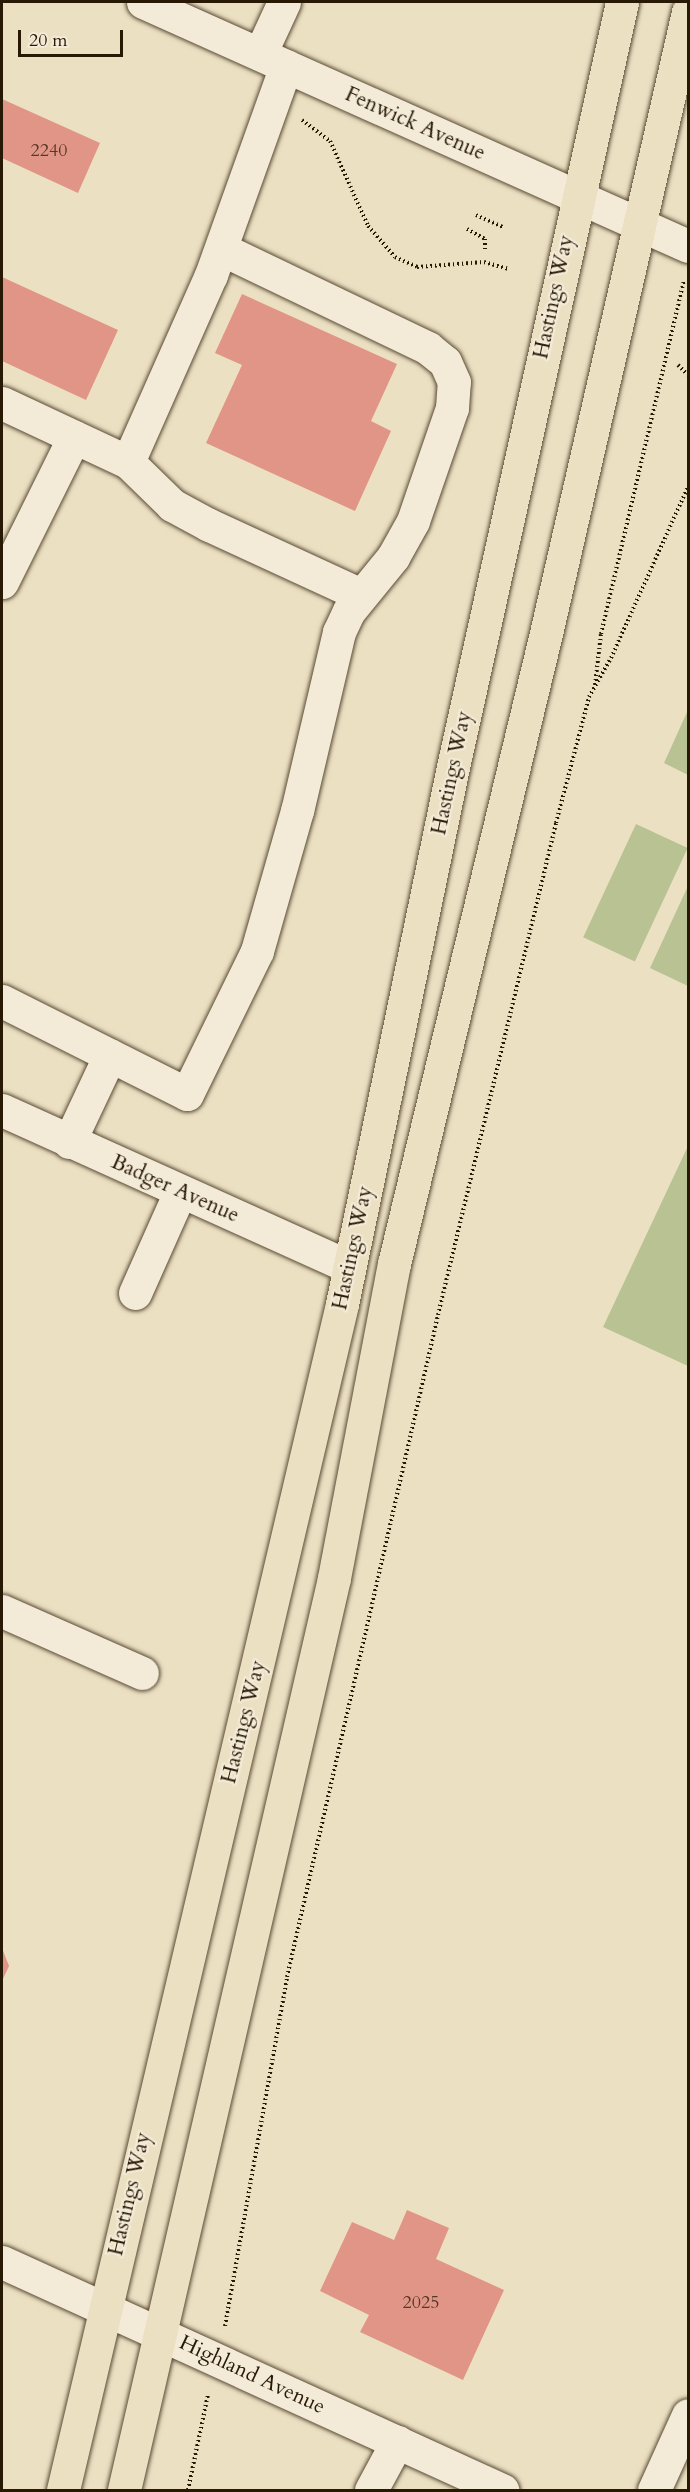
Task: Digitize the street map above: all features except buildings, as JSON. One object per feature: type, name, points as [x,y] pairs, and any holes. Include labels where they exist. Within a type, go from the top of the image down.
[{"type":"main road","name":"Hastings Way","points":[[63,2490],[103,2308],[349,1268],[576,196],[622,2]]},
{"type":"main road","name":"Hastings Way","points":[[124,2490],[334,1578],[394,1264],[642,225],[688,12]]},
{"type":"main road","points":[[334,1578],[341,1440],[366,1317],[362,1279],[349,1268]]},
{"type":"street","name":"Fenwick Avenue","points":[[143,2],[642,225],[688,257]]},
{"type":"street","points":[[128,462],[221,249],[272,106],[273,60],[284,2]]},
{"type":"street","points":[[2,1001],[188,1094],[257,951],[297,811],[339,632],[361,594],[393,557],[413,521],[452,408],[454,382],[445,362],[428,348],[221,249]]},
{"type":"street","points":[[2,403],[128,462],[172,505],[361,594]]},
{"type":"street","points":[[2,582],[74,437]]},
{"type":"street","points":[[69,1142],[110,1055]]},
{"type":"street","name":"Badger Avenue","points":[[2,1110],[349,1268]]},
{"type":"street","points":[[135,1293],[180,1192]]},
{"type":"street","points":[[2,1611],[142,1673]]},
{"type":"street","name":"Highland Avenue","points":[[2,2262],[502,2490]]},
{"type":"street","points":[[654,2490],[688,2415]]},
{"type":"street","points":[[371,2490],[397,2442]]},
{"type":"path","points":[[272,106],[324,134],[368,226],[395,257],[417,267],[484,262],[509,269]]},
{"type":"path","points":[[476,215],[503,227]]},
{"type":"path","points":[[467,230],[485,239],[485,252]]},
{"type":"path","points":[[596,686],[601,634],[688,257]]},
{"type":"path","points":[[678,365],[688,375]]},
{"type":"path","points":[[188,2490],[241,2247],[287,1977],[509,1011],[589,697],[688,487]]},
{"type":"green space","points":[[688,710],[688,775],[664,763]]},
{"type":"green space","points":[[636,824],[688,848],[635,961],[583,937]]},
{"type":"green space","points":[[688,886],[688,986],[650,968]]},
{"type":"green space","points":[[688,1146],[688,1366],[603,1327]]}]
